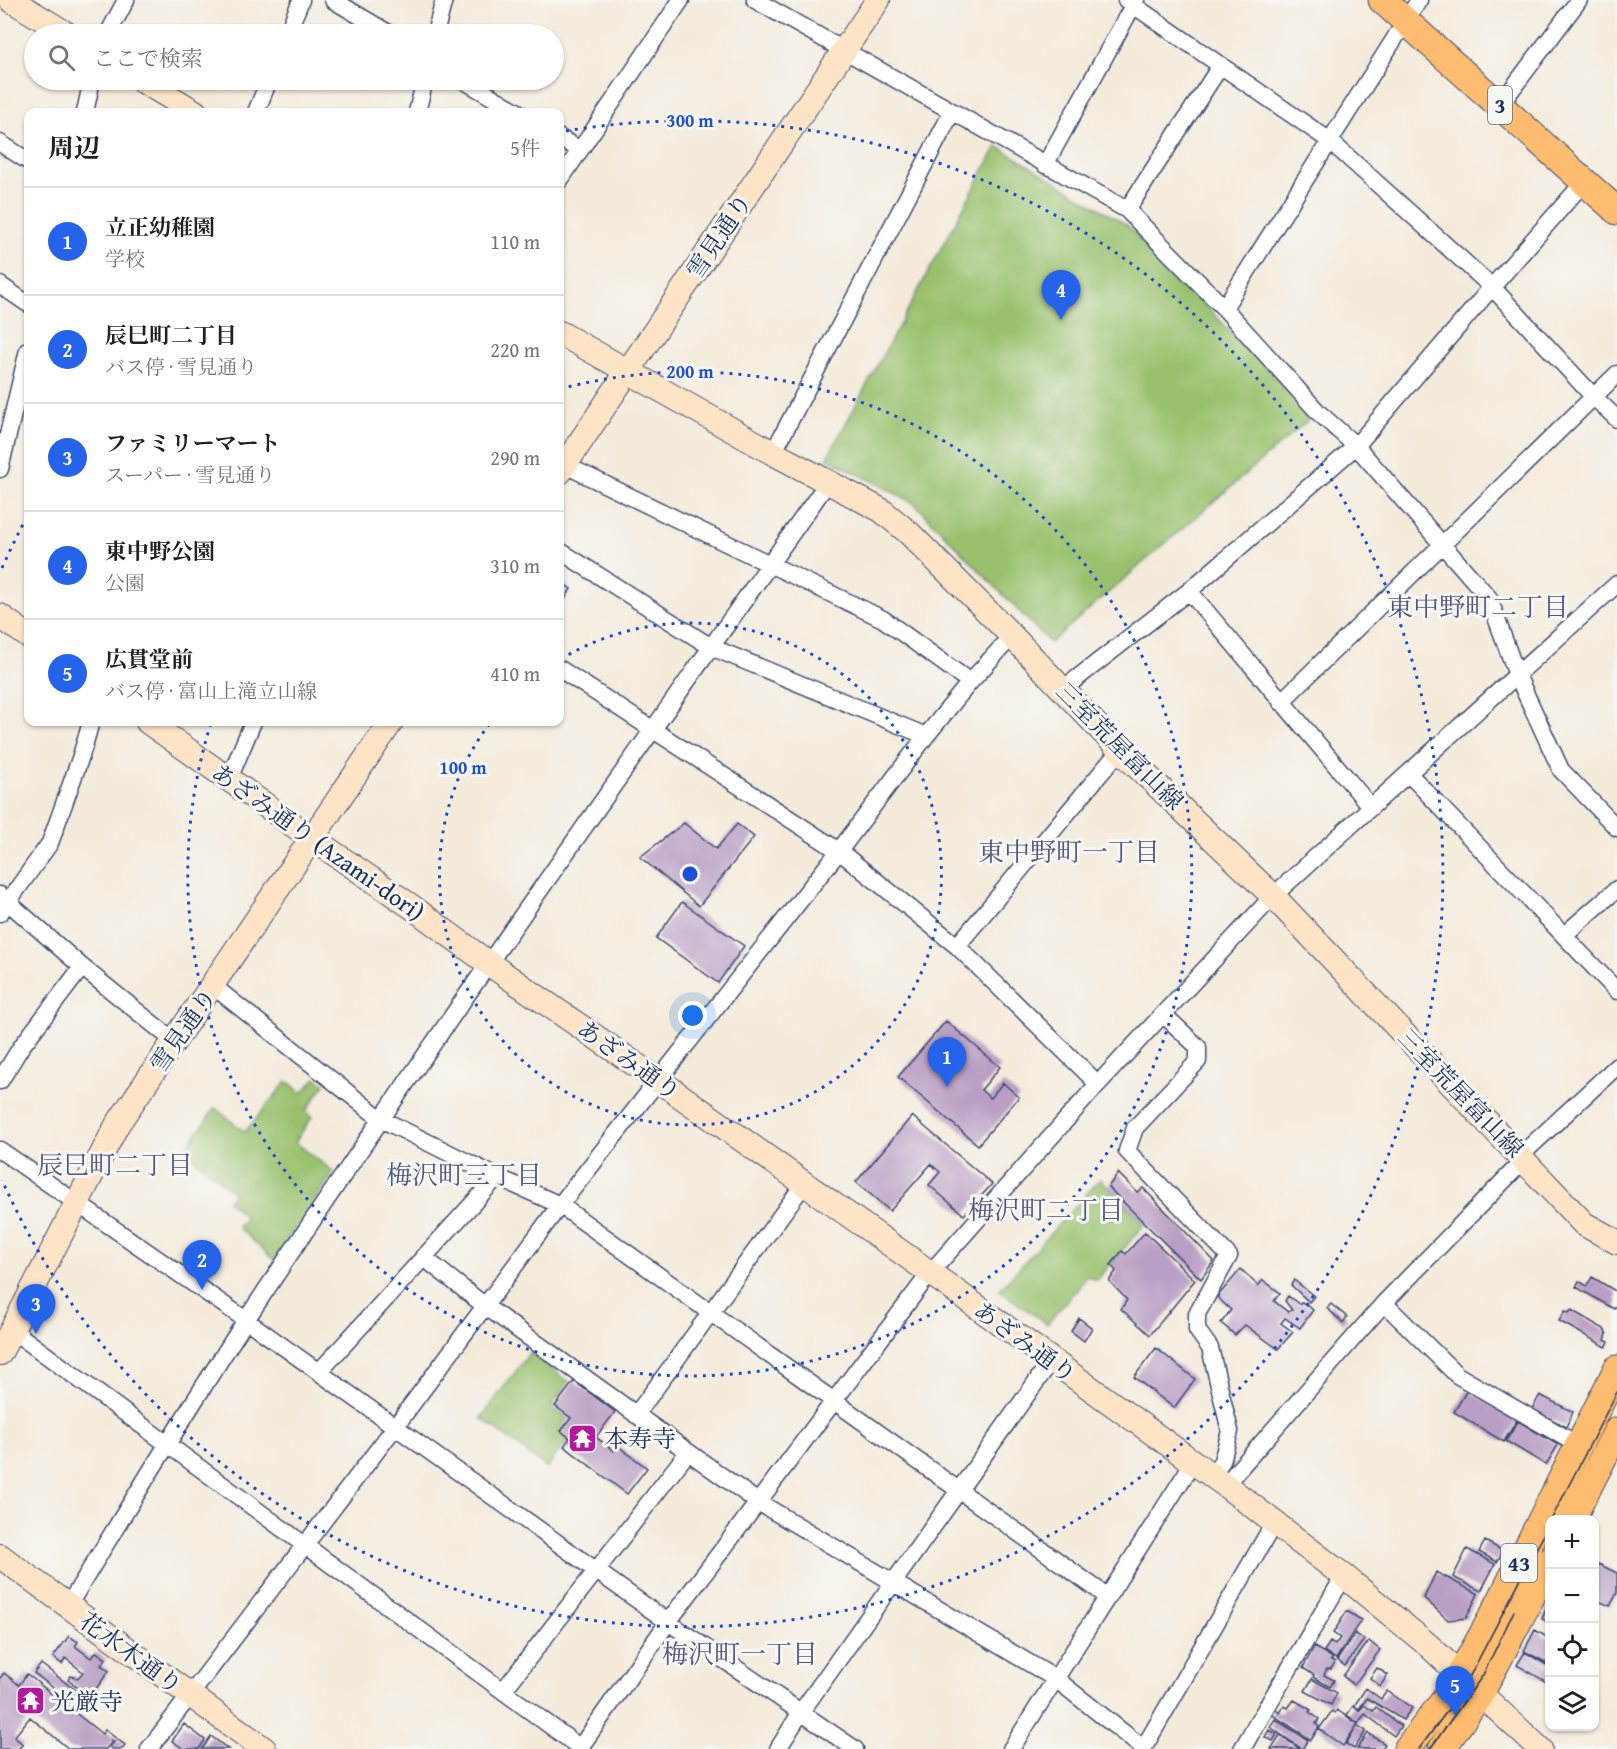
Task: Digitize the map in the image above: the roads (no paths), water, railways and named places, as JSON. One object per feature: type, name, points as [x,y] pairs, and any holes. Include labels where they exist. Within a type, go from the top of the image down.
[{"type":"main road","name":"3","points":[[1382,0],[1412,10],[1500,105],[1617,211]]},
{"type":"main road","name":"43","points":[[1407,1749],[1443,1702],[1495,1612],[1617,1369]]},
{"type":"main road","points":[[1574,1515],[1614,1445]]},
{"type":"main road","name":"43","points":[[1442,1749],[1480,1694],[1546,1569]]},
{"type":"street","points":[[11,0],[51,24]]},
{"type":"street","points":[[113,24],[126,0]]},
{"type":"street","points":[[291,24],[301,0]]},
{"type":"street","points":[[333,0],[373,24]]},
{"type":"street","points":[[438,24],[444,0]]},
{"type":"street","points":[[564,174],[681,0]]},
{"type":"street","points":[[755,0],[1127,210],[1224,308],[1319,413],[1356,446],[1489,598],[1517,675],[1561,770],[1617,828]]},
{"type":"street","name":"雪見通り","points":[[564,466],[878,0]]},
{"type":"street","points":[[1500,105],[1579,0]]},
{"type":"street","points":[[1045,165],[1132,2],[1330,141],[1492,287],[1617,419]]},
{"type":"street","points":[[1224,308],[1412,10]]},
{"type":"street","points":[[1127,210],[1221,65]]},
{"type":"street","points":[[85,108],[90,90]]},
{"type":"street","points":[[158,90],[188,108]]},
{"type":"street","points":[[258,108],[265,90]]},
{"type":"street","points":[[418,108],[422,90]]},
{"type":"street","points":[[480,90],[511,108]]},
{"type":"street","points":[[773,453],[952,112]]},
{"type":"street","points":[[564,140],[580,150]]},
{"type":"street","points":[[0,144],[24,159]]},
{"type":"street","points":[[1063,689],[1189,591],[1356,446],[1584,182]]},
{"type":"street","points":[[0,285],[24,301]]},
{"type":"street","name":"三室荒屋富山線","points":[[564,335],[773,453],[881,510],[908,532],[1012,636],[1120,750],[1273,896],[1584,1224],[1617,1242]]},
{"type":"street","points":[[1281,702],[1617,374]]},
{"type":"street","points":[[0,469],[4,436],[24,389]]},
{"type":"street","points":[[564,470],[883,619],[969,682]]},
{"type":"street","points":[[68,1606],[246,1320],[381,1119],[488,963],[828,482]]},
{"type":"street","points":[[564,554],[711,647],[926,736]]},
{"type":"street","points":[[12,1330],[580,1749],[668,1622],[930,1273],[1098,1084],[1273,896],[1370,806],[1615,590]]},
{"type":"street","points":[[1189,591],[1370,806]]},
{"type":"street","points":[[0,616],[24,633]]},
{"type":"street","points":[[149,1749],[395,1427],[560,1205],[839,851],[926,736],[969,682],[1012,636]]},
{"type":"street","points":[[564,672],[839,851],[957,946],[1098,1084]]},
{"type":"street","points":[[90,726],[50,843],[2,903],[174,1041]]},
{"type":"street","name":"あざみ通り (Azami-dori)","points":[[154,726],[488,963]]},
{"type":"street","points":[[229,779],[251,726]]},
{"type":"street","name":"雪見通り","points":[[0,1353],[79,1203],[117,1125],[388,726]]},
{"type":"street","points":[[957,946],[1120,750]]},
{"type":"street","points":[[1409,774],[1616,988]]},
{"type":"street","points":[[1564,934],[1617,889]]},
{"type":"street","name":"あざみ通り","points":[[488,963],[658,1080],[930,1273],[1274,1522],[1428,1645],[1540,1749]]},
{"type":"street","points":[[0,1081],[21,1047],[82,967]]},
{"type":"street","points":[[213,986],[381,1119],[497,1177],[560,1205],[1108,1597]]},
{"type":"street","points":[[1011,1749],[1108,1597],[1222,1461],[1230,1431],[1210,1348],[1197,1330],[1197,1314],[1228,1256],[1127,1151],[1135,1128],[1198,1060],[1198,1047],[1163,1014]]},
{"type":"street","points":[[1209,1475],[1384,1303],[1522,1158],[1617,1066]]},
{"type":"street","points":[[0,1150],[246,1320],[668,1622],[855,1749]]},
{"type":"street","points":[[319,1372],[497,1177]]},
{"type":"street","points":[[636,1415],[804,1184]]},
{"type":"street","points":[[423,1257],[485,1306],[758,1502],[1056,1679],[1143,1749],[1274,1522]]},
{"type":"street","points":[[1384,1303],[1457,1375],[1578,1445]]},
{"type":"street","points":[[778,1749],[801,1712],[1051,1361]]},
{"type":"street","points":[[503,1691],[688,1452]]},
{"type":"street","name":"花水木通り","points":[[0,1556],[264,1749]]},
{"type":"street","points":[[1242,1749],[1344,1576]]},
{"type":"tram line","points":[[1554,1515],[1617,1392]]},
{"type":"tram line","points":[[1419,1749],[1462,1691],[1545,1533]]},
{"type":"tram line","points":[[1430,1749],[1483,1675],[1514,1611]]},
{"type":"place","name":"東中野公園","points":[[1061,320]]},
{"type":"place","name":"立正幼稚園","points":[[947,1087]]},
{"type":"place","name":"辰巳町二丁目","points":[[202,1290]]},
{"type":"place","name":"ファミリーマート","points":[[36,1334]]},
{"type":"place","name":"本寿寺","points":[[583,1438]]},
{"type":"place","name":"光厳寺","points":[[30,1701]]},
{"type":"place","name":"広貫堂前","points":[[1455,1716]]},
{"type":"district","name":"東中野町二丁目","points":[[1478,606]]},
{"type":"district","name":"東中野町一丁目","points":[[1069,851]]},
{"type":"district","name":"辰巳町二丁目","points":[[115,1164]]},
{"type":"district","name":"梅沢町三丁目","points":[[464,1174]]},
{"type":"district","name":"梅沢町二丁目","points":[[1046,1209]]},
{"type":"district","name":"梅沢町一丁目","points":[[740,1653]]}]
